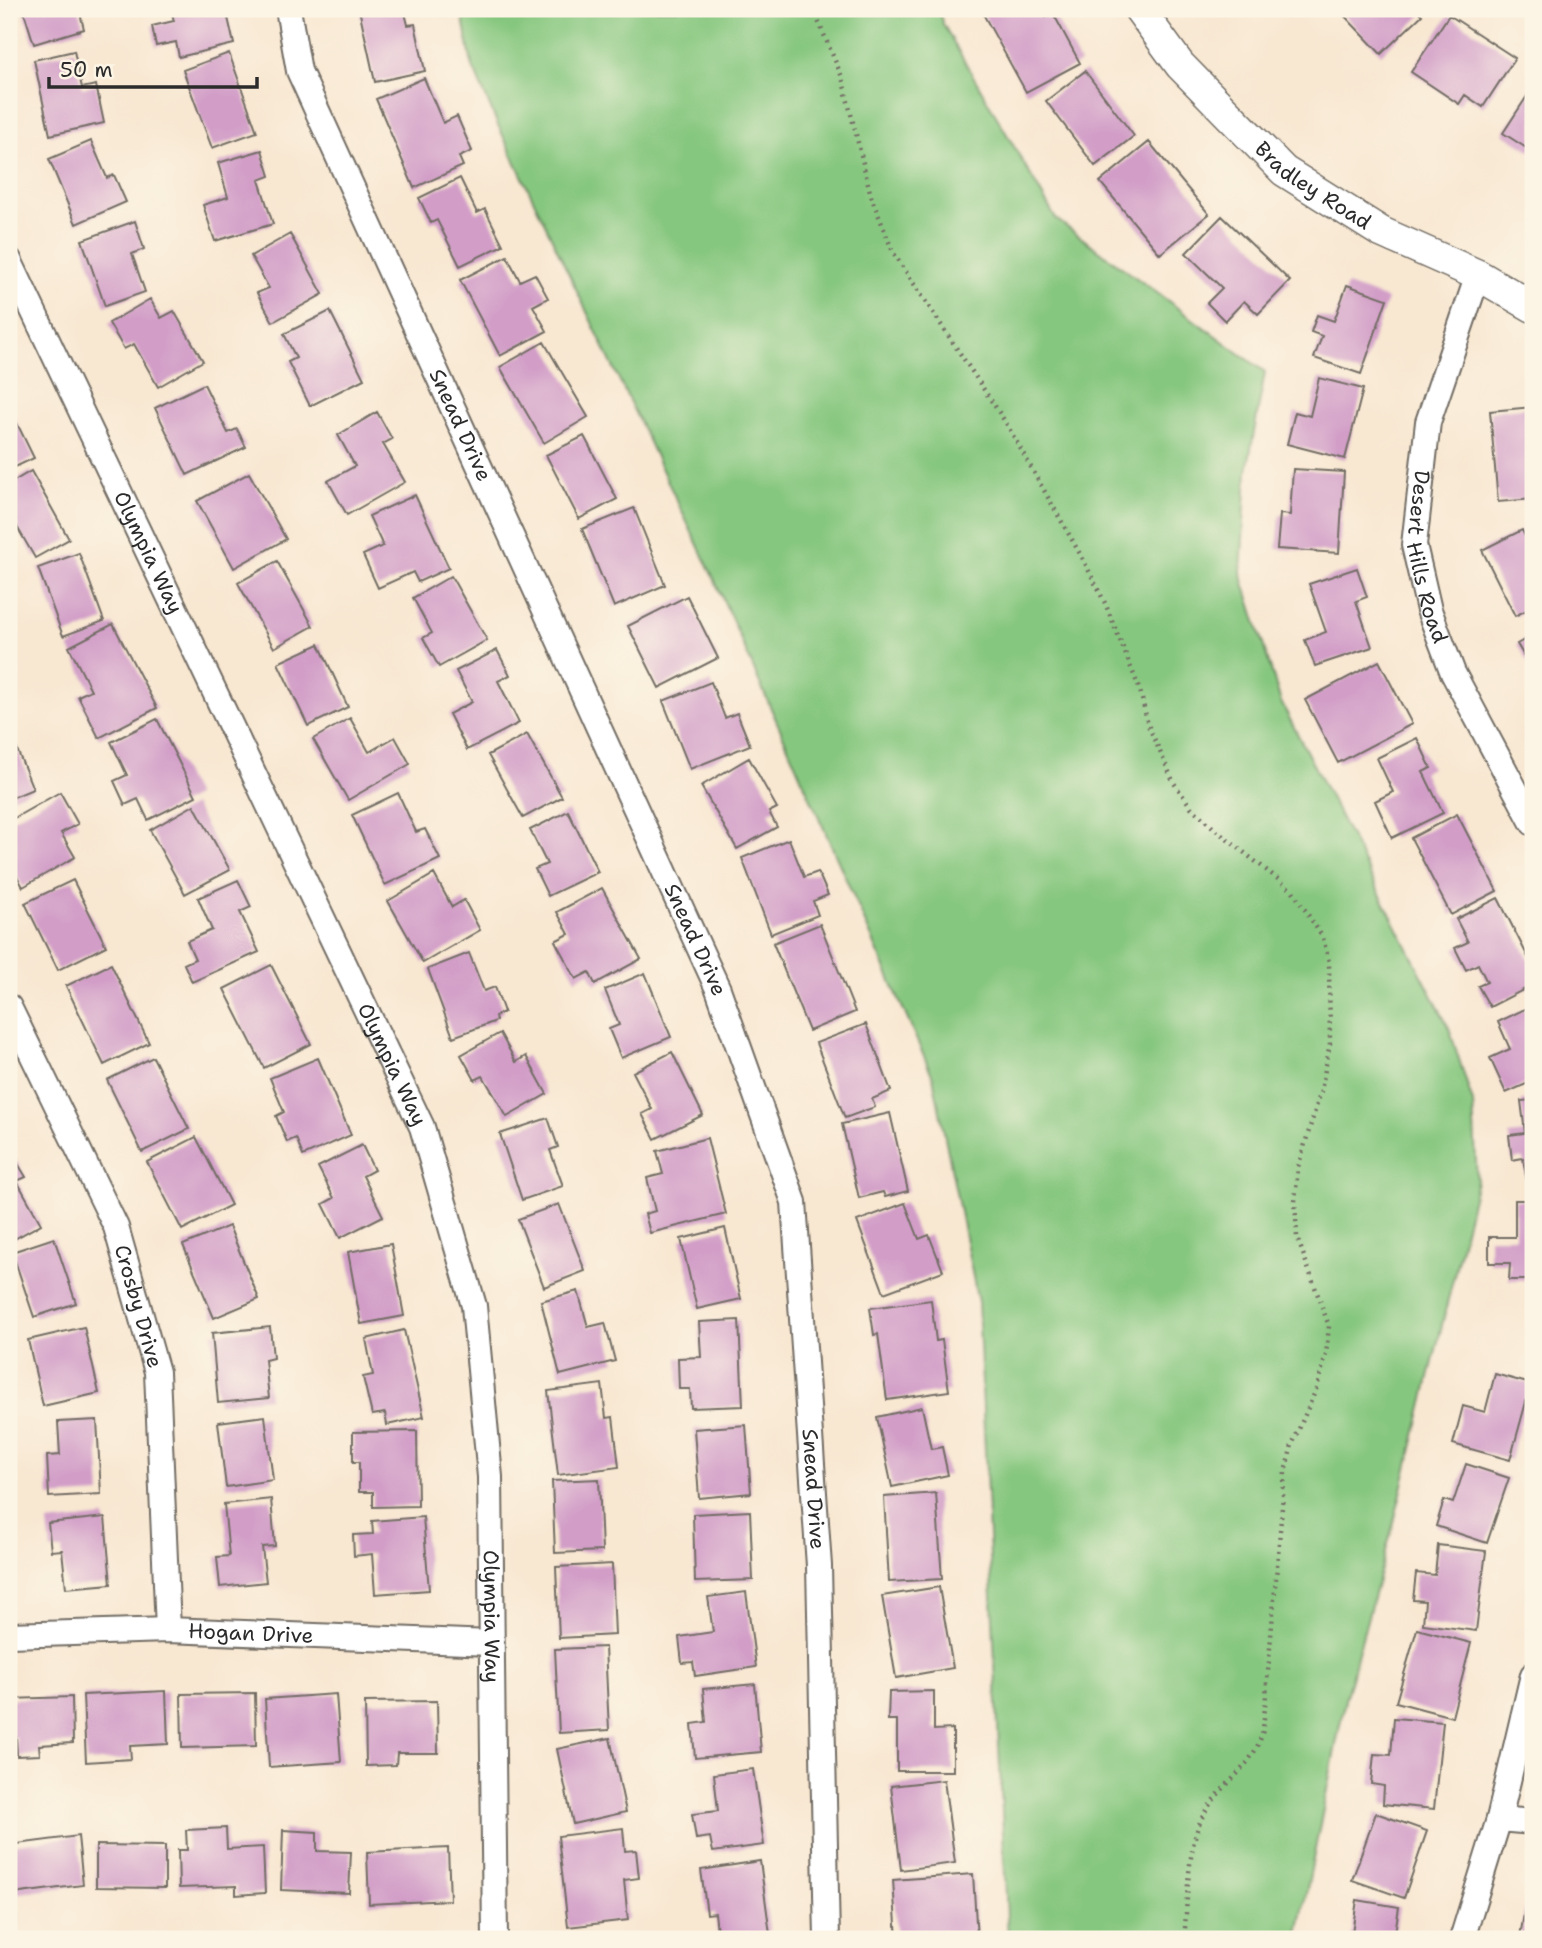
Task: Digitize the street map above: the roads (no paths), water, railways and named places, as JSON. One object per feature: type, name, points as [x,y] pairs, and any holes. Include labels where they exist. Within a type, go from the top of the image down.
[{"type":"street","name":"Snead Drive","points":[[288,9],[299,71],[718,989],[794,1202],[819,1566],[827,1939]]},
{"type":"street","name":"Bradley Road","points":[[1139,9],[1180,65],[1284,171],[1381,232],[1478,275],[1533,307]]},
{"type":"street","name":"Olympia Way","points":[[9,260],[422,1127],[474,1306],[490,1477],[495,1939]]},
{"type":"street","name":"Desert Hills Road","points":[[1478,275],[1428,422],[1414,545],[1429,610],[1453,673],[1533,823]]},
{"type":"street","name":"Crosby Drive","points":[[9,1007],[117,1227],[157,1372],[168,1630]]},
{"type":"street","name":"Hogan Drive","points":[[9,1634],[168,1630],[491,1643]]},
{"type":"street","points":[[1461,1939],[1499,1819],[1533,1675]]},
{"type":"street","points":[[1499,1819],[1533,1822]]}]
